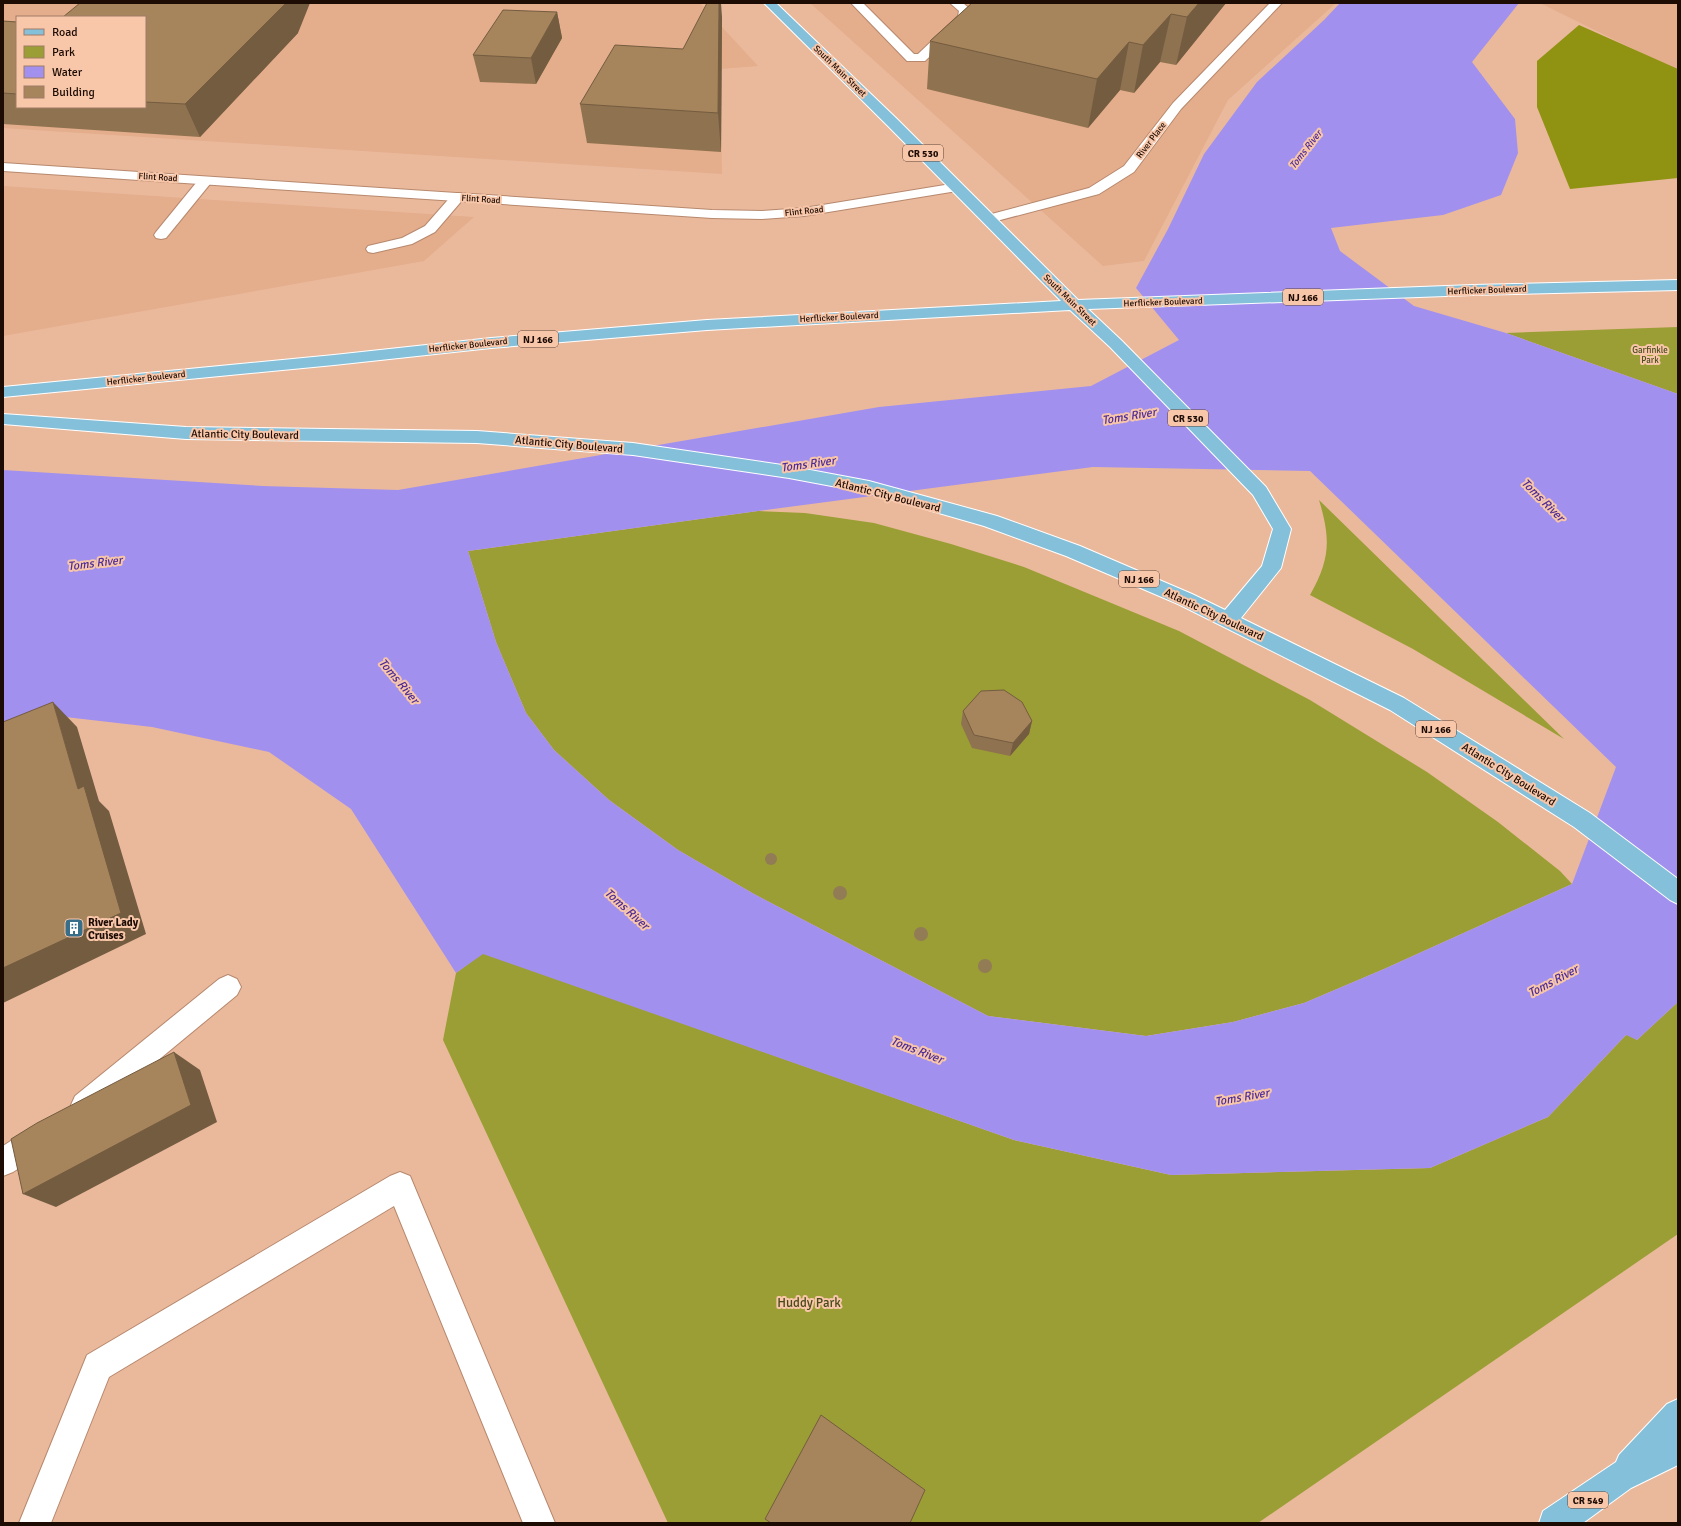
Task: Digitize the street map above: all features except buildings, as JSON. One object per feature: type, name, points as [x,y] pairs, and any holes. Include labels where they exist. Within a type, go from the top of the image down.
[{"type":"main road","name":"South Main Street","points":[[770,3],[958,187],[1074,305],[1116,344],[1260,491],[1282,529],[1271,568],[1228,620]]},
{"type":"main road","name":"Herflicker Boulevard","points":[[3,392],[491,343],[700,325],[1074,305],[1473,290],[1678,285]]},
{"type":"main road","name":"Atlantic City Boulevard","points":[[3,419],[186,433],[477,437],[574,444],[632,449],[789,472],[869,487],[990,522],[1073,551],[1185,599],[1397,704],[1582,820],[1678,893]]},
{"type":"main road","points":[[1620,1477],[1678,1415]]},
{"type":"main road","name":"CR 549","points":[[1555,1523],[1620,1477],[1678,1448]]},
{"type":"street","points":[[857,3],[911,58],[921,58],[964,17],[965,10],[956,3]]},
{"type":"street","name":"River Place","points":[[990,219],[1094,191],[1129,169],[1177,106],[1276,3]]},
{"type":"street","name":"Flint Road","points":[[3,167],[712,214],[762,215],[804,212],[958,187]]},
{"type":"street","points":[[161,235],[205,180]]},
{"type":"street","points":[[373,249],[407,241],[430,229],[458,197]]},
{"type":"street","points":[[3,1162],[63,1123],[228,987]]},
{"type":"street","points":[[35,1523],[98,1366],[400,1186],[539,1523]]},
{"type":"shaded area","points":[[3,3],[700,3],[758,66],[720,69],[722,174],[3,128]]},
{"type":"shaded area","points":[[810,3],[1336,3],[1228,100],[1144,261],[1103,266]]},
{"type":"shaded area","points":[[1678,3],[1678,71],[1542,4]]},
{"type":"shaded area","points":[[1579,25],[1678,69],[1678,178],[1570,189],[1537,107],[1537,61]]},
{"type":"shaded area","points":[[3,186],[474,217],[424,261],[3,336]]},
{"type":"green space","name":"Garfinkle Park","points":[[1678,327],[1678,394],[1506,333]]},
{"type":"green space","points":[[1319,500],[1564,739],[1413,649],[1310,595],[1322,571],[1325,560],[1327,538]]},
{"type":"green space","points":[[758,511],[805,513],[874,523],[951,544],[1024,567],[1179,631],[1310,700],[1427,772],[1498,822],[1560,871],[1572,884],[1384,969],[1304,1003],[1233,1022],[1146,1036],[988,1016],[754,894],[678,850],[609,800],[554,750],[526,713],[496,642],[468,551]]},
{"type":"green space","name":"Huddy Park","points":[[483,953],[1014,1140],[1171,1175],[1430,1168],[1548,1117],[1627,1034],[1637,1040],[1678,1002],[1678,1234],[1258,1523],[668,1523],[443,1040],[456,973]]},
{"type":"water","name":"Toms River","points":[[1340,3],[1519,3],[1472,62],[1515,119],[1518,153],[1501,195],[1443,215],[1331,228],[1340,251],[1414,306],[1506,333],[1678,394],[1678,1002],[1637,1040],[1626,1035],[1548,1117],[1430,1168],[1171,1175],[1014,1140],[483,954],[456,973],[351,809],[269,752],[152,727],[48,715],[3,735],[3,470],[263,486],[398,490],[879,407],[1091,386],[1179,340],[1136,288],[1168,229],[1204,154],[1257,82],[1324,20]],"holes":[[[1093,467],[1310,471],[1616,767],[1572,884],[1384,969],[1304,1003],[1233,1022],[1146,1036],[988,1016],[754,894],[678,850],[609,800],[554,750],[526,713],[496,642],[468,551]]]},
{"type":"place","name":"River Lady Cruises","points":[[74,928]]}]
